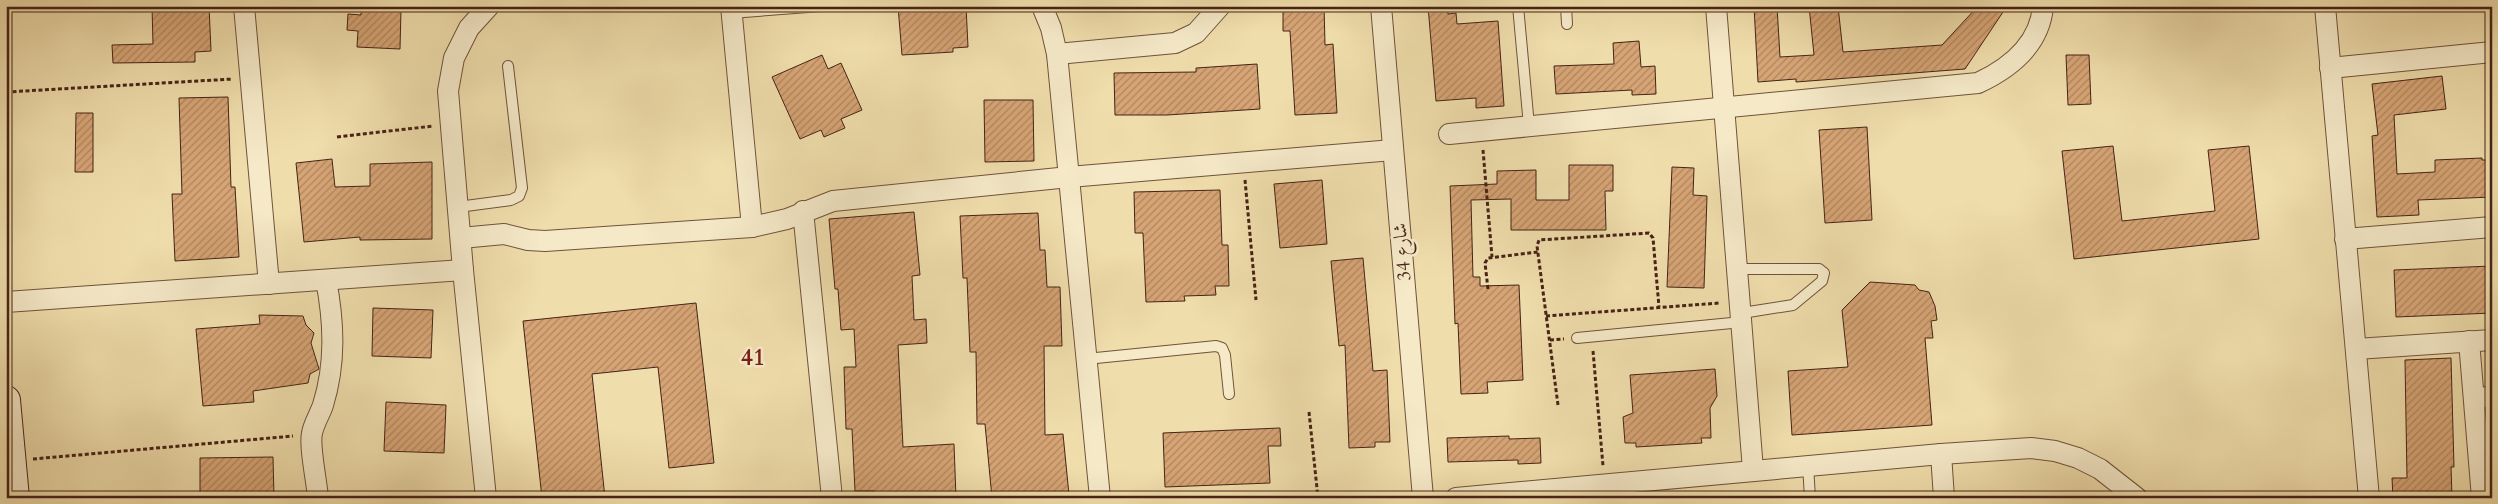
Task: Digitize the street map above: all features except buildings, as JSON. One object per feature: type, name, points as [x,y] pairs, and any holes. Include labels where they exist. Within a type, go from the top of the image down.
[{"type":"main road","points":[[6,400],[12,482]]},
{"type":"street","points":[[244,6],[269,284]]},
{"type":"street","points":[[486,498],[460,238],[448,91],[454,58],[469,28],[489,6]]},
{"type":"street","points":[[1042,6],[1051,28],[1057,54],[1100,498]]},
{"type":"street","points":[[1057,54],[1175,43],[1196,33],[1220,6]]},
{"type":"street","name":"شارع 34","points":[[1381,6],[1423,498]]},
{"type":"street","points":[[1716,6],[1754,470]]},
{"type":"street","points":[[1449,134],[1978,83],[2001,72],[2021,55],[2035,34],[2043,6]]},
{"type":"street","points":[[2325,6],[2369,498]]},
{"type":"street","points":[[731,10],[752,227]]},
{"type":"street","points":[[2330,68],[2492,52]]},
{"type":"street","points":[[460,238],[504,234],[537,242],[752,227],[772,223],[833,201],[1069,177],[1393,150]]},
{"type":"street","points":[[803,211],[832,498]]},
{"type":"street","points":[[2345,239],[2492,227]]},
{"type":"street","points":[[6,302],[463,270]]},
{"type":"street","points":[[318,498],[311,434],[323,405],[331,374],[332,310],[326,280]]},
{"type":"street","points":[[2356,349],[2492,340]]},
{"type":"street","points":[[2469,341],[2483,397],[2482,498]]},
{"type":"street","points":[[1456,498],[1534,495],[1605,484],[1808,465],[2031,448],[2055,451],[2078,458],[2100,469],[2137,498]]},
{"type":"street","points":[[1941,454],[1944,498]]},
{"type":"lane","points":[[731,10],[821,6]]},
{"type":"lane","points":[[1518,6],[1528,126]]},
{"type":"lane","points":[[1566,6],[1567,24]]},
{"type":"lane","points":[[458,207],[512,200],[518,196],[522,188],[508,66]]},
{"type":"lane","points":[[1577,338],[1794,305],[1822,281],[1824,273],[1819,269],[1738,270]]},
{"type":"lane","points":[[1086,359],[1216,346],[1222,348],[1225,355],[1229,394]]},
{"type":"lane","points":[[1808,465],[1810,498]]},
{"type":"path","points":[[6,92],[249,78]]},
{"type":"path","points":[[337,136],[451,124]]},
{"type":"path","points":[[1482,131],[1492,257]]},
{"type":"path","points":[[1244,162],[1256,300]]},
{"type":"path","points":[[1558,405],[1537,243],[1542,239],[1649,233],[1653,238],[1659,307]]},
{"type":"path","points":[[1488,289],[1485,263],[1487,259],[1538,252]]},
{"type":"path","points":[[1546,316],[1659,307],[1741,312]]},
{"type":"path","points":[[1592,336],[1605,484]]},
{"type":"path","points":[[1310,412],[1318,498]]},
{"type":"path","points":[[12,482],[311,434]]},
{"type":"district","name":"41","points":[[753,357]]}]
